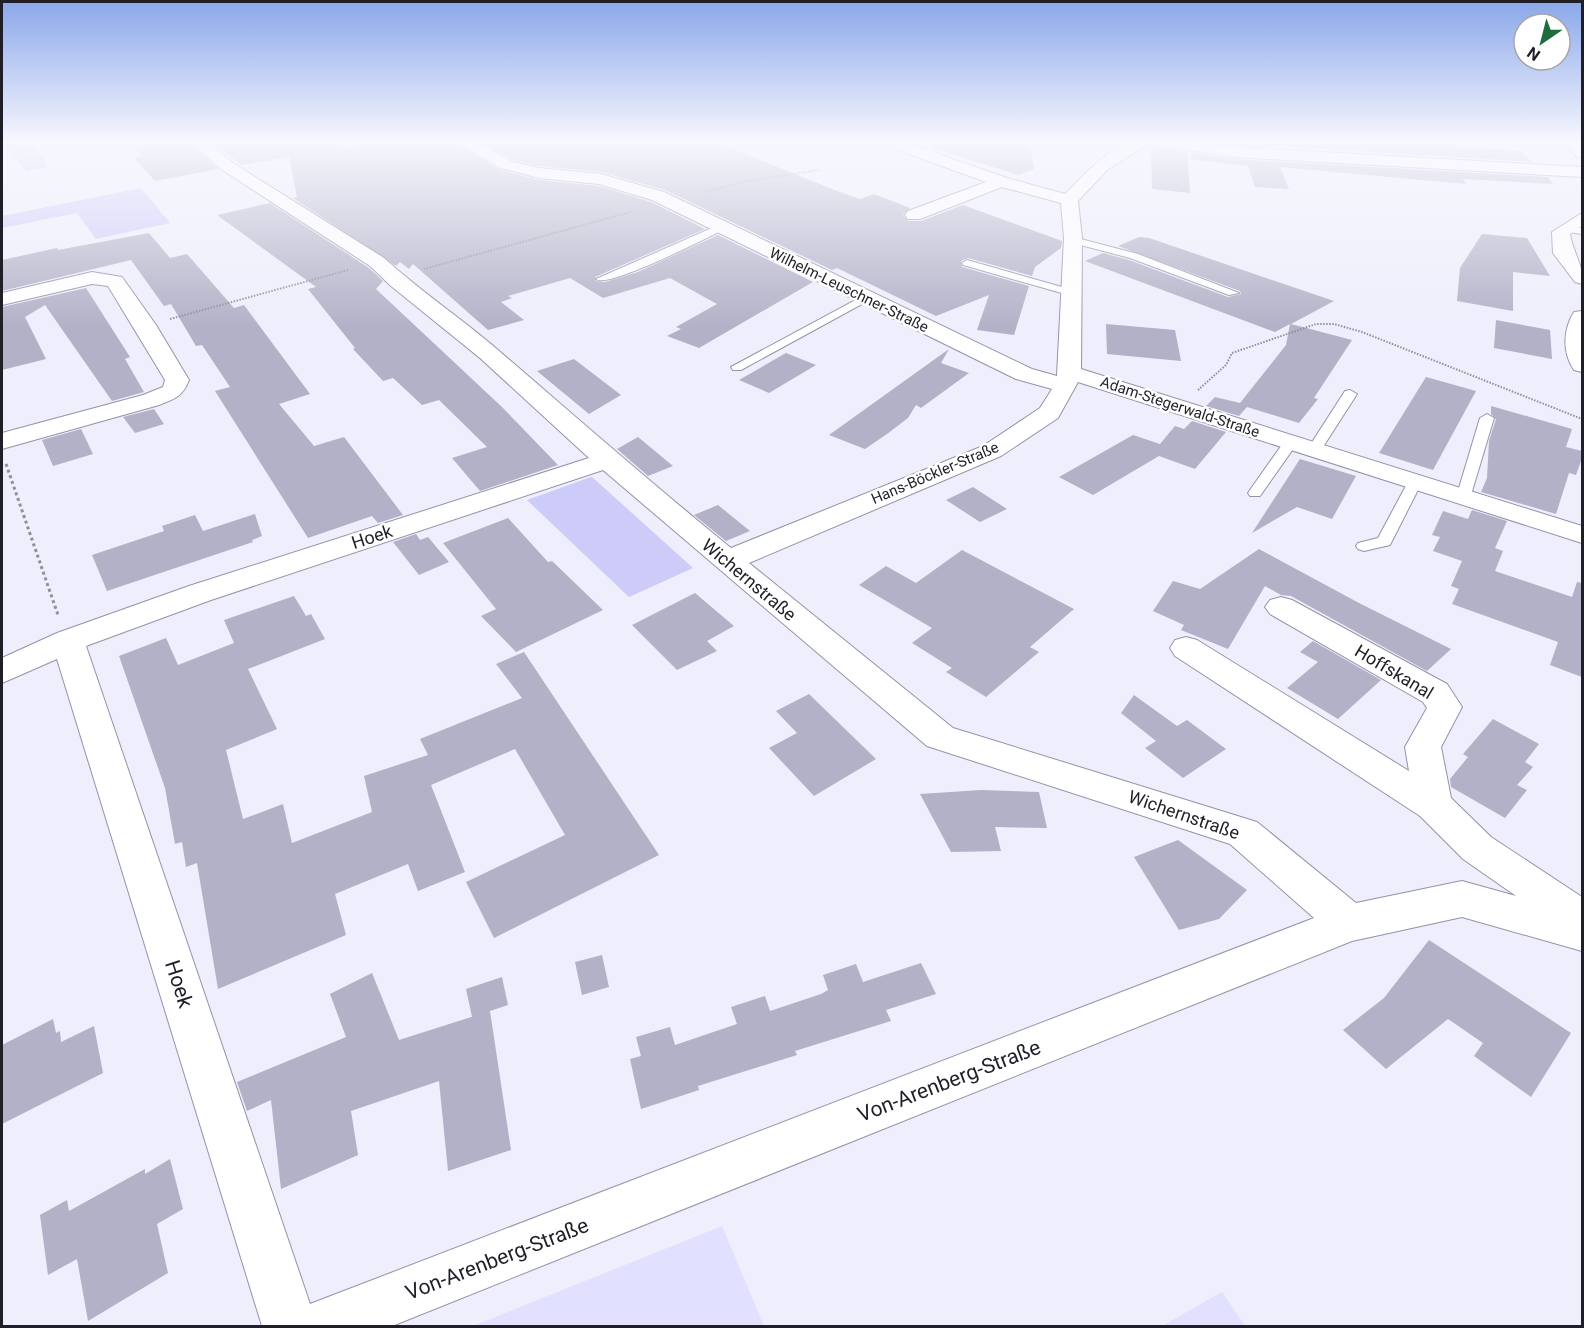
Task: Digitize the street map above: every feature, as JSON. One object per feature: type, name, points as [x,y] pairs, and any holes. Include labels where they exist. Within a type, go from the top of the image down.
[{"type":"street","name":"Wichernstraße","points":[[285,204],[386,270],[488,353],[727,561],[940,737],[1243,833],[1349,923]]},
{"type":"street","name":"Wilhelm-Leuschner-Straße","points":[[672,204],[1024,374],[1067,380]]},
{"type":"street","points":[[914,215],[943,204]]},
{"type":"street","name":"Hans-Böckler-Straße","points":[[727,561],[992,451],[1049,413],[1067,380],[1073,240],[1069,204]]},
{"type":"street","points":[[1582,218],[1574,230],[1561,232],[1563,253],[1582,278]]},
{"type":"street","points":[[2,299],[92,278],[115,281],[145,325],[177,381],[172,391],[151,400],[3,452]]},
{"type":"street","points":[[1582,317],[1575,328],[1582,365]]},
{"type":"street","name":"Adam-Stegerwald-Straße","points":[[1067,380],[1089,377],[1582,535]]},
{"type":"street","name":"Hoek","points":[[2,671],[68,641],[200,593],[609,460]]},
{"type":"street","name":"Hoffskanal","points":[[1281,607],[1435,693],[1445,707],[1423,747],[1432,805]]},
{"type":"street","name":"Hoek","points":[[68,641],[290,1326]]},
{"type":"street","points":[[1186,648],[1432,805],[1477,848],[1582,919]]},
{"type":"street","name":"Von-Arenberg-Straße","points":[[324,1326],[389,1314],[1349,923],[1462,899],[1582,933]]},
{"type":"lane","points":[[601,279],[649,261],[721,227]]},
{"type":"lane","points":[[1073,240],[1134,256],[1233,293]]},
{"type":"lane","points":[[967,263],[1072,293]]},
{"type":"lane","points":[[737,367],[867,298]]},
{"type":"lane","points":[[1255,494],[1350,394]]},
{"type":"lane","points":[[1463,498],[1487,418]]},
{"type":"lane","points":[[1364,546],[1384,542],[1415,482]]},
{"type":"path","points":[[145,325],[660,204]]},
{"type":"path","points":[[1179,406],[1226,365],[1232,353],[1316,324],[1334,324],[1362,332],[1582,419]]},
{"type":"path","points":[[3,452],[68,641]]},
{"type":"shaded area","points":[[62,204],[154,204],[170,223],[96,239],[77,213],[2,228],[2,216]]},
{"type":"shaded area","points":[[592,477],[693,568],[629,597],[527,500]]},
{"type":"shaded area","points":[[722,1226],[764,1326],[473,1326]]},
{"type":"shaded area","points":[[1222,1292],[1245,1326],[1162,1326]]},
{"type":"building","points":[[271,204],[369,268],[383,281],[376,289],[503,408],[558,465],[480,491],[452,458],[487,447],[439,400],[422,405],[393,378],[383,381],[353,349],[355,348],[308,289],[316,287],[217,215]]},
{"type":"building","points":[[302,204],[655,204],[705,229],[595,277],[596,281],[605,282],[638,272],[718,235],[813,282],[699,348],[667,336],[681,329],[676,327],[717,304],[670,278],[603,298],[570,278],[508,296],[512,298],[501,302],[524,320],[488,330],[413,264],[409,269],[400,262],[396,266]]},
{"type":"building","points":[[694,204],[900,204],[910,208],[903,215],[908,221],[921,221],[963,205],[1062,241],[1061,248],[1035,267],[1032,276],[968,258],[961,261],[962,267],[1029,286],[1014,335],[977,330],[989,295],[936,316],[837,268],[832,270]]},
{"type":"building","points":[[149,233],[170,258],[187,254],[234,308],[244,305],[310,394],[279,404],[314,446],[344,437],[403,515],[378,523],[372,516],[308,538],[215,391],[230,387],[202,345],[196,346],[171,304],[164,306],[131,260],[2,291],[2,260],[57,248],[58,250]]},
{"type":"building","points":[[1482,234],[1527,238],[1550,276],[1513,272],[1513,311],[1457,301],[1460,268]]},
{"type":"building","points":[[1139,237],[1149,238],[1334,301],[1291,324],[1352,340],[1314,398],[1318,399],[1299,423],[1247,407],[1239,416],[1206,406],[1215,397],[1240,403],[1286,345],[1290,324],[1275,332],[1085,261],[1103,253],[1129,260],[1228,297],[1241,294],[1240,291],[1118,246]]},
{"type":"building","points":[[86,288],[130,357],[125,359],[144,392],[112,401],[45,305],[25,317],[46,359],[2,370],[2,307]]},
{"type":"building","points":[[1496,320],[1550,330],[1552,359],[1494,348]]},
{"type":"building","points":[[1106,324],[1175,330],[1181,361],[1107,354]]},
{"type":"building","points":[[949,349],[941,363],[969,373],[921,408],[916,405],[908,418],[887,434],[865,449],[829,435]]},
{"type":"building","points":[[786,353],[816,365],[769,393],[739,380]]},
{"type":"building","points":[[574,359],[621,395],[589,414],[537,371]]},
{"type":"building","points":[[1426,377],[1476,391],[1433,470],[1379,453]]},
{"type":"building","points":[[1491,406],[1572,429],[1566,447],[1582,451],[1582,458],[1576,475],[1569,473],[1556,514],[1481,492],[1487,478],[1489,441],[1496,419],[1491,414]]},
{"type":"building","points":[[154,409],[164,424],[135,433],[123,417]]},
{"type":"building","points":[[1192,421],[1226,432],[1195,469],[1159,456],[1093,495],[1059,477],[1133,435],[1160,444],[1175,426],[1184,429]]},
{"type":"building","points":[[81,429],[93,454],[53,466],[42,440]]},
{"type":"building","points":[[638,437],[673,466],[648,476],[617,449]]},
{"type":"building","points":[[1300,459],[1356,476],[1332,519],[1297,507],[1252,533]]},
{"type":"building","points":[[973,487],[1007,509],[980,522],[946,500]]},
{"type":"building","points":[[718,505],[750,531],[726,541],[694,515]]},
{"type":"building","points":[[1472,510],[1507,521],[1495,548],[1503,551],[1495,571],[1572,597],[1577,582],[1582,583],[1582,677],[1550,665],[1558,642],[1452,604],[1459,589],[1451,586],[1462,561],[1433,551],[1440,537],[1432,535],[1443,511],[1468,519]]},
{"type":"building","points":[[255,514],[262,536],[252,540],[253,542],[107,591],[92,555],[164,531],[162,526],[195,515],[203,531]]},
{"type":"building","points":[[508,518],[548,562],[552,561],[603,610],[516,652],[481,616],[496,609],[443,543]]},
{"type":"building","points":[[416,534],[420,540],[428,537],[449,562],[419,575],[393,542]]},
{"type":"building","points":[[1259,549],[1451,649],[1427,671],[1291,596],[1281,595],[1265,586],[1228,649],[1181,630],[1184,625],[1153,611],[1173,581],[1200,589]]},
{"type":"building","points":[[962,550],[1074,609],[1030,647],[1039,652],[986,697],[946,672],[952,668],[912,643],[932,628],[859,585],[886,566],[916,583]]},
{"type":"building","points":[[695,593],[734,626],[707,641],[717,651],[677,670],[632,625]]},
{"type":"building","points":[[294,596],[306,616],[311,614],[325,639],[248,669],[277,729],[226,750],[243,819],[283,804],[292,843],[372,812],[364,776],[428,755],[420,739],[522,698],[496,664],[524,652],[659,855],[494,938],[466,882],[565,835],[515,749],[431,785],[465,872],[418,891],[408,864],[335,894],[346,935],[218,989],[197,863],[186,867],[182,842],[175,844],[165,788],[119,656],[166,638],[178,665],[234,643],[224,620]]},
{"type":"building","points":[[1313,641],[1381,680],[1338,719],[1287,688],[1318,662],[1300,652]]},
{"type":"building","points":[[809,694],[876,759],[814,796],[769,748],[797,733],[776,711]]},
{"type":"building","points":[[1134,695],[1177,726],[1187,720],[1226,749],[1183,778],[1145,748],[1156,741],[1121,713]]},
{"type":"building","points":[[1493,719],[1539,744],[1525,762],[1533,767],[1517,785],[1527,790],[1505,818],[1451,787],[1450,779],[1468,757],[1463,754]]},
{"type":"building","points":[[981,790],[1039,792],[1047,828],[995,827],[1001,851],[951,852],[920,794]]},
{"type":"building","points":[[1178,840],[1247,890],[1219,919],[1179,930],[1134,857]]},
{"type":"building","points":[[1429,940],[1571,1033],[1531,1097],[1474,1056],[1483,1043],[1448,1019],[1386,1069],[1343,1030],[1384,998]]},
{"type":"building","points":[[602,955],[609,987],[582,995],[575,962]]},
{"type":"building","points":[[921,963],[936,994],[886,1010],[891,1021],[795,1051],[797,1055],[698,1086],[699,1090],[641,1109],[630,1059],[641,1056],[636,1037],[670,1027],[675,1045],[737,1024],[731,1007],[765,996],[770,1011],[821,994],[828,990],[823,975],[856,964],[863,982]]},
{"type":"building","points":[[372,973],[399,1040],[490,1011],[511,1150],[448,1171],[439,1081],[351,1111],[358,1155],[281,1189],[271,1100],[247,1111],[237,1082],[346,1037],[330,994]]},
{"type":"building","points":[[502,977],[508,1005],[472,1017],[466,989]]},
{"type":"building","points":[[53,1019],[56,1033],[60,1031],[61,1042],[94,1026],[103,1073],[2,1124],[2,1045]]},
{"type":"building","points":[[170,1159],[183,1209],[157,1224],[168,1273],[88,1321],[77,1259],[48,1275],[40,1215],[67,1200],[69,1211],[145,1169],[145,1174]]}]
